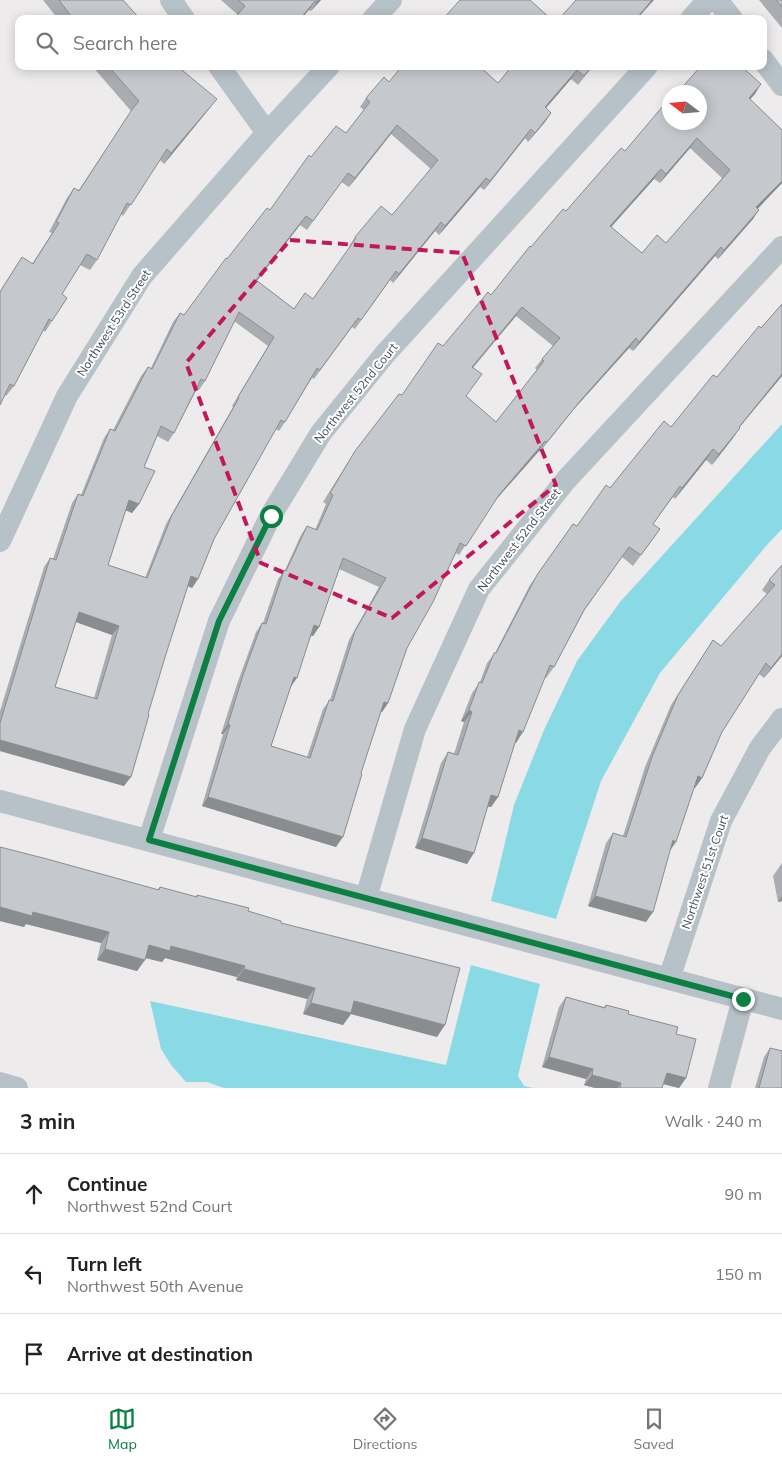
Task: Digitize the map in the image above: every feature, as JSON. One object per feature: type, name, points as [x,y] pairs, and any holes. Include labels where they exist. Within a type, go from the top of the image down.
[{"type":"street","points":[[171,0],[181,15]]},
{"type":"street","points":[[377,15],[390,0]]},
{"type":"street","points":[[695,15],[708,0]]},
{"type":"street","points":[[717,0],[729,15]]},
{"type":"street","points":[[767,65],[782,85]]},
{"type":"street","points":[[222,70],[267,133]]},
{"type":"street","name":"Northwest 53rd Street","points":[[0,541],[67,396],[142,276],[267,133],[325,70]]},
{"type":"street","name":"Northwest 52nd Court","points":[[149,840],[219,621],[271,516],[321,433],[385,354],[644,70]]},
{"type":"street","name":"Northwest 52nd Street","points":[[366,898],[415,728],[479,588],[566,480],[782,247]]},
{"type":"street","name":"Northwest 51st Court","points":[[669,979],[720,821],[760,748],[782,719]]},
{"type":"street","points":[[0,801],[782,1009]]},
{"type":"street","points":[[719,1088],[743,999]]},
{"type":"street","points":[[0,1084],[17,1088]]},
{"type":"highlighted area","points":[[290,240],[462,253],[556,485],[392,618],[261,563],[186,363]]},
{"type":"water","points":[[782,424],[782,529],[660,673],[601,781],[556,919],[491,901],[514,805],[544,730],[577,661],[620,602]]},
{"type":"water","points":[[471,965],[540,984],[518,1076],[524,1086],[533,1088],[224,1088],[207,1082],[186,1082],[171,1065],[161,1049],[150,1001],[446,1065]]},
{"type":"building","points":[[59,0],[123,0],[136,15],[70,15]]},
{"type":"building","points":[[238,0],[319,0],[315,1],[303,15],[237,15],[245,6]]},
{"type":"building","points":[[460,0],[530,0],[547,15],[447,15]]},
{"type":"building","points":[[576,0],[652,0],[639,15],[563,15]]},
{"type":"building","points":[[776,0],[782,0],[782,7]]},
{"type":"building","points":[[112,70],[182,70],[217,99],[171,153],[167,149],[131,205],[127,203],[97,260],[87,254],[62,294],[67,298],[52,321],[49,319],[14,386],[10,384],[0,405],[0,292],[22,257],[33,264],[59,223],[56,222],[74,188],[79,191],[139,101]]},
{"type":"building","points":[[399,70],[483,70],[498,83],[509,70],[577,70],[545,107],[551,113],[535,133],[531,129],[490,181],[486,178],[445,226],[441,222],[399,274],[396,271],[361,320],[358,318],[320,370],[317,368],[285,422],[281,420],[214,539],[198,579],[191,576],[148,714],[131,777],[0,740],[0,723],[50,558],[56,560],[78,494],[83,496],[110,429],[115,431],[148,367],[152,369],[180,313],[184,315],[226,258],[267,208],[270,210],[309,155],[311,157],[336,126],[346,133],[370,102],[366,98],[384,77],[389,82]],"holes":[[[397,125],[438,160],[392,215],[381,206],[355,237],[313,299],[305,293],[294,309],[256,280],[306,216],[313,221],[348,173],[355,178]],[[239,312],[274,337],[172,515],[147,578],[108,565],[129,500],[139,504],[155,471],[144,467],[161,426],[174,433],[201,379],[205,381]],[[79,612],[119,626],[97,699],[55,687]]]},
{"type":"building","points":[[577,70],[589,70],[584,76]]},
{"type":"building","points":[[697,70],[745,70],[761,84],[749,98],[782,130],[782,181],[756,207],[759,210],[724,250],[721,247],[639,342],[636,338],[547,442],[545,441],[499,495],[466,546],[460,543],[433,602],[407,648],[388,703],[384,702],[343,837],[208,797],[243,675],[262,623],[266,624],[284,570],[286,571],[307,526],[317,530],[333,495],[330,493],[355,451],[399,394],[402,395],[438,343],[443,346],[488,292],[491,295],[530,246],[563,209],[566,211],[621,148],[625,151],[662,107],[662,130],[707,130],[707,85],[684,85]],"holes":[[[697,138],[730,170],[666,243],[657,235],[642,253],[610,226],[661,169],[666,174]],[[522,307],[560,338],[542,359],[544,361],[496,422],[466,396],[482,374],[472,367]],[[343,558],[386,578],[355,631],[333,701],[329,700],[310,758],[271,746],[294,677],[297,678],[314,625],[319,627]]]},
{"type":"building","points":[[782,304],[782,374],[719,454],[713,449],[682,488],[680,486],[653,524],[660,529],[641,555],[629,547],[584,610],[554,667],[550,665],[523,732],[519,730],[498,797],[491,795],[474,853],[422,838],[448,752],[458,755],[472,712],[469,710],[479,682],[482,683],[494,653],[496,653],[537,575],[573,524],[577,526],[606,485],[610,488],[664,421],[671,427],[713,375],[717,377],[759,326],[761,328]]},
{"type":"building","points":[[782,565],[782,654],[771,668],[766,663],[722,732],[702,778],[698,776],[676,842],[673,840],[653,912],[595,896],[613,833],[626,837],[652,757],[678,695],[713,640],[721,646],[775,585],[769,580]]},
{"type":"building","points":[[0,847],[159,890],[160,887],[249,908],[248,911],[281,921],[281,923],[460,968],[445,1025],[354,1001],[351,1013],[311,1003],[315,988],[244,969],[245,966],[171,946],[170,951],[149,945],[145,960],[105,949],[109,932],[33,912],[32,916],[0,907]]},
{"type":"building","points":[[566,997],[605,1008],[606,1005],[629,1011],[628,1014],[678,1027],[676,1034],[696,1039],[686,1078],[667,1073],[662,1088],[620,1088],[621,1083],[592,1075],[593,1069],[549,1057]]},
{"type":"building","points":[[770,1048],[782,1051],[782,1088],[759,1088]]},
{"type":"route","points":[[271,516],[219,621],[149,840],[743,999]]}]
